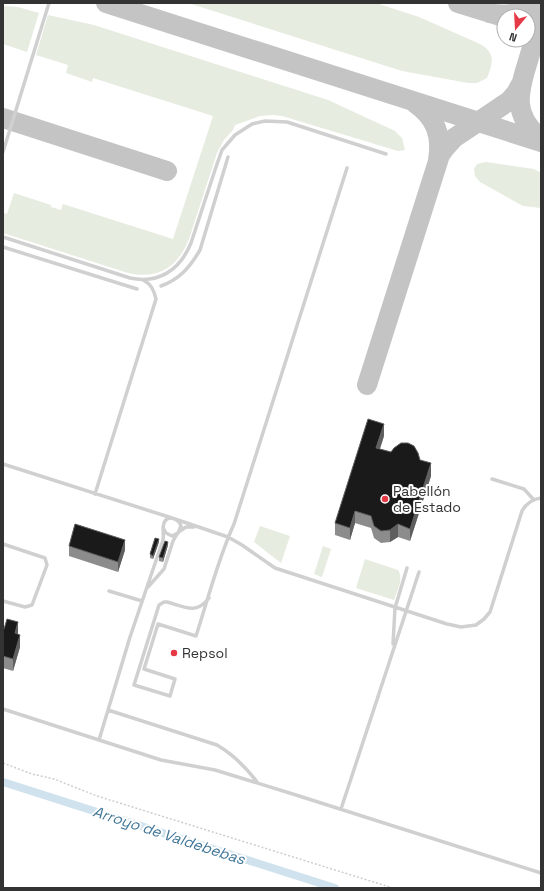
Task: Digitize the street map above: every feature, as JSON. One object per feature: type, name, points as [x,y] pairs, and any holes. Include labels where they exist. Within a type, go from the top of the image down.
[{"type":"lane","points":[[3,152],[49,3]]},
{"type":"lane","points":[[3,238],[126,276],[143,280],[155,278],[171,271],[186,255],[222,150],[235,135],[252,124],[265,121],[287,122],[386,154]]},
{"type":"lane","points":[[161,286],[183,273],[192,263],[200,250],[228,157]]},
{"type":"lane","points":[[216,167],[224,170]]},
{"type":"lane","points":[[208,598],[204,604],[194,609],[168,602],[164,602],[159,605],[134,685],[170,696],[175,679],[144,669],[158,624],[196,636],[228,537],[234,524],[347,168]]},
{"type":"lane","points":[[3,247],[136,289]]},
{"type":"lane","points":[[95,494],[156,299],[153,288],[143,280]]},
{"type":"lane","points":[[3,464],[174,518],[228,537],[242,544],[275,568],[395,608],[461,627],[476,626],[490,612],[522,511],[525,505],[541,498]]},
{"type":"lane","points":[[492,479],[524,489],[534,500]]},
{"type":"lane","points":[[152,512],[160,518],[166,533],[170,536],[176,535],[187,527],[201,528]]},
{"type":"lane","points":[[99,740],[142,601],[163,540],[164,526],[167,519],[174,518]]},
{"type":"lane","points":[[146,590],[164,570],[173,541],[179,532],[180,524],[174,518]]},
{"type":"lane","points":[[3,544],[45,558],[47,564],[32,605],[25,608],[3,601]]},
{"type":"lane","points":[[393,649],[395,608],[407,568]]},
{"type":"lane","points":[[341,809],[419,572]]},
{"type":"lane","points":[[109,591],[142,601]]},
{"type":"lane","points":[[3,709],[161,760],[215,770],[258,783],[541,873]]},
{"type":"lane","points":[[108,710],[217,745],[226,750],[245,766],[258,783]]},
{"type":"path","points":[[3,763],[32,774],[54,779],[97,796],[393,888]]},
{"type":"shaded area","points":[[188,3],[376,3],[419,17],[480,44],[489,51],[491,55],[491,68],[487,78],[477,83],[468,83],[402,71]]},
{"type":"shaded area","points":[[3,7],[18,7],[39,13],[27,52],[3,44]]},
{"type":"shaded area","points":[[48,15],[94,25],[328,100],[395,131],[402,138],[405,150],[398,151],[282,116],[260,116],[235,125],[217,153],[189,239],[184,249],[173,264],[158,273],[149,275],[128,273],[3,233],[3,213],[7,214],[14,193],[51,205],[51,207],[61,210],[63,204],[173,239],[213,116],[93,78],[92,82],[66,73],[68,65],[36,55]]},
{"type":"shaded area","points":[[486,162],[534,169],[541,173],[541,208],[523,206],[480,182],[475,176],[474,169],[477,164]]},
{"type":"shaded area","points":[[260,526],[290,536],[281,563],[254,542]]},
{"type":"shaded area","points":[[323,546],[331,549],[322,577],[314,574]]},
{"type":"shaded area","points":[[365,559],[398,570],[400,574],[400,581],[394,600],[356,588]]},
{"type":"building","name":"Pabellón de Estado","points":[[368,419],[384,424],[376,448],[391,452],[401,443],[408,443],[414,446],[420,460],[431,463],[410,529],[398,524],[390,530],[381,531],[374,526],[371,516],[355,511],[350,528],[335,523]]},
{"type":"building","points":[[75,524],[125,540],[118,562],[69,546]]},
{"type":"building","points":[[155,538],[159,539],[153,556],[150,554]]},
{"type":"building","points":[[165,541],[168,542],[163,558],[159,557]]},
{"type":"building","points":[[7,619],[18,622],[15,633],[20,635],[13,659],[3,656],[3,629]]},
{"type":"waterway","name":"Arroyo de Valdebebas","points":[[3,782],[335,888]]},
{"type":"taxiway","points":[[106,3],[541,142]]},
{"type":"taxiway","points":[[458,3],[496,15]]},
{"type":"taxiway","points":[[489,13],[502,15],[514,14],[526,10],[537,3]]},
{"type":"taxiway","points":[[541,20],[520,93],[520,103],[525,121],[541,139]]},
{"type":"taxiway","points":[[367,385],[440,155],[454,138],[509,101],[521,84]]},
{"type":"taxiway","points":[[415,103],[428,115],[436,128],[439,143],[438,160]]},
{"type":"taxiway","points":[[3,118],[167,171]]},
{"type":"place","name":"Pabellón de Estado","points":[[385,499]]},
{"type":"place","name":"Repsol","points":[[174,653]]}]
